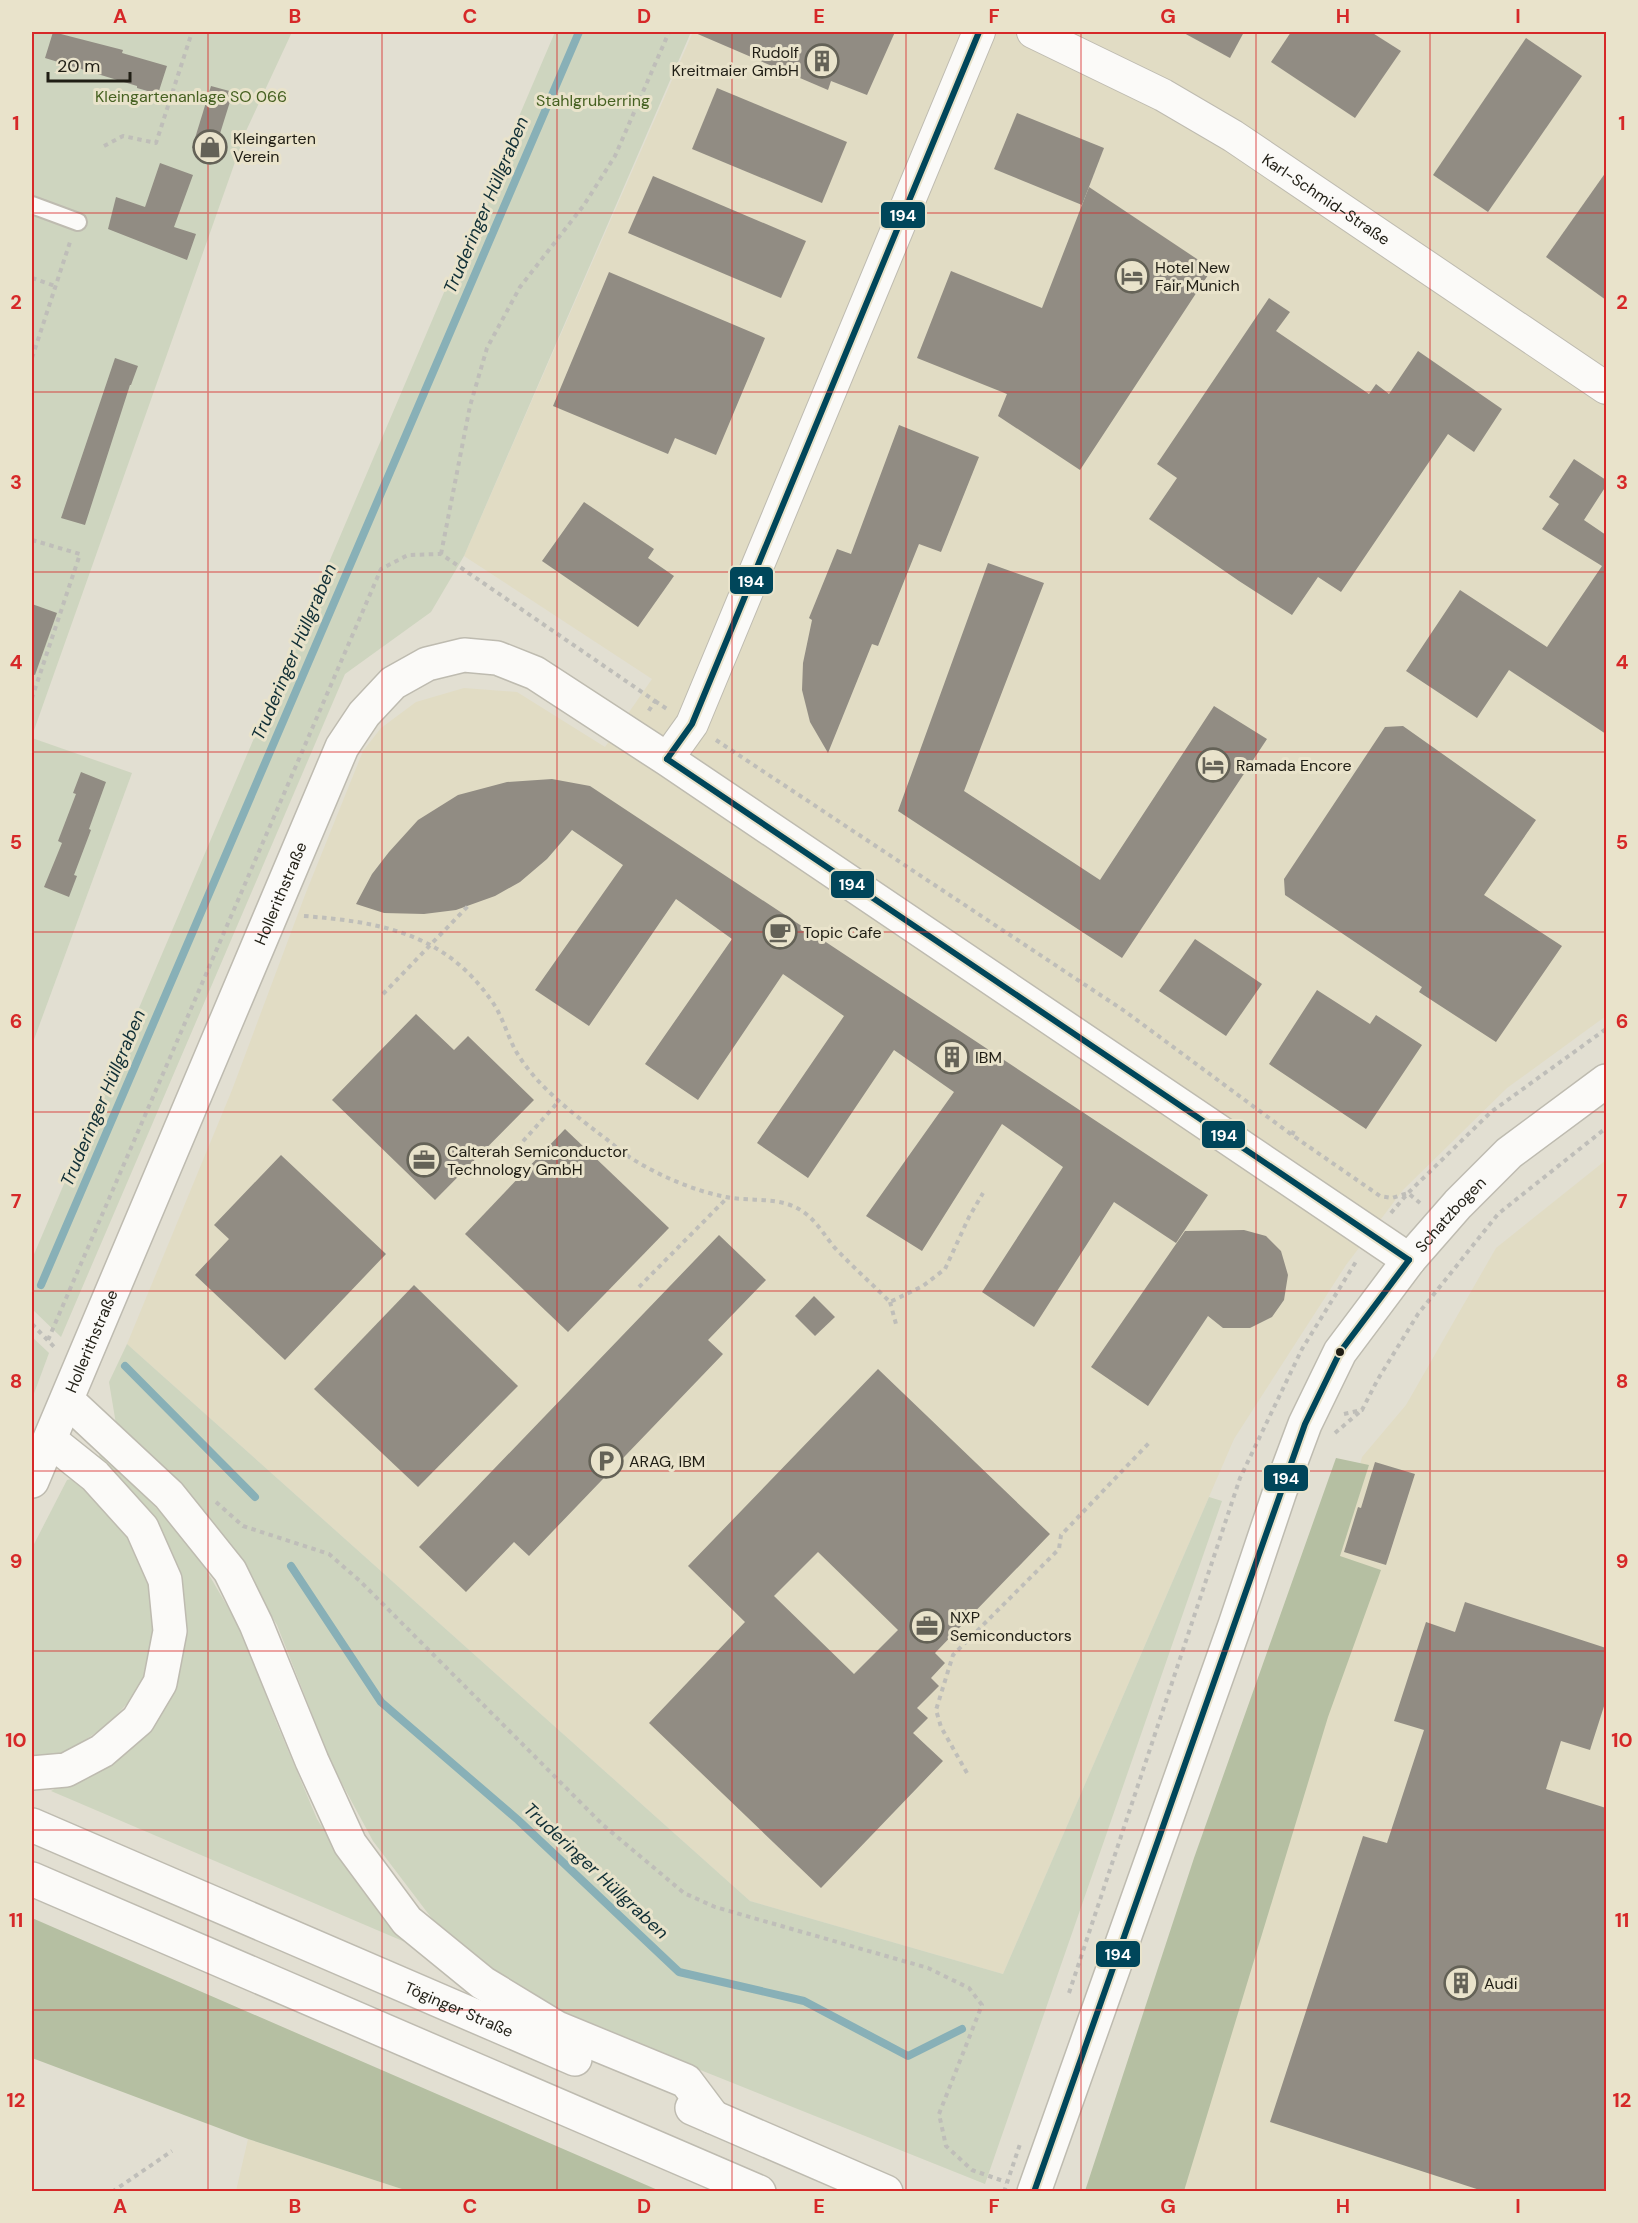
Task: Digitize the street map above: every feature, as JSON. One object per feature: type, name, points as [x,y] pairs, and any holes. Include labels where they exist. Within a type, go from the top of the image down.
[{"type":"main road","name":"Hollerithstraße","points":[[32,1481],[342,747],[364,714],[393,682],[427,664],[464,655],[496,658],[535,673],[667,759]]},
{"type":"main road","points":[[667,759],[1409,1260]]},
{"type":"main road","name":"Schatzbogen","points":[[1022,2188],[1030,2144],[1235,1625],[1305,1424],[1340,1352],[1409,1260],[1458,1204],[1509,1153],[1606,1081]]},
{"type":"main road","points":[[67,1400],[169,1495],[230,1571],[256,1624],[312,1761],[350,1844],[407,1921],[483,1983],[557,2028],[686,2081],[713,2116]]},
{"type":"main road","points":[[32,1773],[66,1770],[102,1751],[138,1720],[160,1683],[170,1631],[165,1580],[142,1528],[95,1476],[50,1440]]},
{"type":"main road","name":"Töginger Straße","points":[[32,1825],[886,2192]]},
{"type":"main road","points":[[32,1879],[759,2192]]},
{"type":"street","points":[[667,759],[692,724],[979,32]]},
{"type":"street","name":"Karl-Schmid-Straße","points":[[1033,32],[1163,95],[1233,136],[1606,388]]},
{"type":"lane","points":[[32,205],[78,222]]},
{"type":"path","points":[[104,146],[123,136],[156,143],[192,32]]},
{"type":"path","points":[[441,554],[470,406],[487,348],[520,287],[584,205],[615,156],[669,32]]},
{"type":"path","points":[[32,358],[78,222]]},
{"type":"path","points":[[32,278],[55,286]]},
{"type":"path","points":[[32,540],[80,554],[32,698]]},
{"type":"path","points":[[48,1340],[381,569],[408,555],[441,554],[655,701],[1126,1012],[1292,1135],[1380,1196],[1392,1198],[1408,1193]]},
{"type":"path","points":[[631,735],[655,701]]},
{"type":"path","points":[[383,994],[468,906]]},
{"type":"path","points":[[303,915],[375,924],[405,932],[431,945],[468,972],[486,993],[497,1010],[517,1053],[559,1101],[633,1159],[668,1178],[727,1198],[767,1200],[801,1210],[819,1226],[834,1246],[890,1302],[896,1324]]},
{"type":"path","points":[[1068,1998],[1240,1478],[1302,1349],[1372,1236],[1408,1193],[1491,1112],[1606,1029]]},
{"type":"path","points":[[517,1148],[559,1101]]},
{"type":"path","points":[[1292,1135],[1295,1128]]},
{"type":"path","points":[[1305,1424],[1362,1410],[1418,1314],[1498,1214],[1606,1128]]},
{"type":"path","points":[[890,1302],[923,1286],[945,1269],[983,1193]]},
{"type":"path","points":[[639,1287],[727,1198]]},
{"type":"path","points":[[32,1324],[57,1350]]},
{"type":"path","points":[[967,1773],[945,1735],[936,1710],[953,1655],[1059,1550],[1061,1535],[1149,1443]]},
{"type":"path","points":[[207,1494],[243,1526],[329,1554],[361,1582],[603,1825],[684,1893],[715,1907],[928,1968],[969,1988],[982,2005],[939,2114],[946,2146],[972,2169],[1022,2188]]},
{"type":"path","points":[[1004,2192],[1030,2144]]},
{"type":"path","points":[[112,2192],[172,2151]]},
{"type":"shaded area","points":[[693,32],[1606,32],[1606,1016],[1507,1088],[1403,1190],[1346,1265],[1234,1439],[1003,1974],[750,1901],[127,1344],[232,1090],[305,895],[363,751],[381,728],[416,702],[464,688],[517,692],[605,747],[652,679],[464,556]]},
{"type":"shaded area","points":[[1606,1160],[1606,2191],[1175,2192],[1362,1457],[1406,1405],[1496,1248]]},
{"type":"shaded area","points":[[248,2139],[408,2191],[236,2191]]},
{"type":"green space","name":"Kleingartenanlage SO 066","points":[[32,32],[292,32],[246,131],[32,736]]},
{"type":"green space","name":"Stahlgruberring","points":[[555,32],[691,32],[464,556],[431,612],[345,674],[61,1337],[32,1309],[32,1259]]},
{"type":"green space","points":[[32,738],[132,773],[32,1045]]},
{"type":"green space","points":[[32,1337],[49,1353],[32,1399]]},
{"type":"green space","points":[[127,1344],[750,1901],[1003,1974],[1209,1497],[1222,1501],[985,2184],[603,2031],[518,1991],[433,1920],[373,1841],[332,1765],[277,1625],[216,1527],[116,1424],[109,1382]]},
{"type":"green space","points":[[101,1452],[171,1523],[205,1568],[240,1628],[317,1819],[364,1893],[405,1942],[51,1791],[121,1752],[160,1712],[181,1664],[184,1610],[177,1565],[143,1509],[97,1460]]},
{"type":"green space","points":[[1336,1458],[1369,1465],[1340,1556],[1381,1570],[1328,1717],[1184,2191],[1085,2191],[1194,1858]]},
{"type":"green space","points":[[76,1478],[104,1503],[141,1556],[156,1597],[155,1645],[140,1690],[108,1724],[68,1752],[32,1760],[32,1548],[67,1480]]},
{"type":"green space","points":[[32,1918],[660,2191],[408,2191],[248,2139],[32,2058]]},
{"type":"building","points":[[53,32],[123,50],[122,53],[167,66],[158,94],[45,58]]},
{"type":"building","name":"Rudolf Kreitmaier GmbH","points":[[693,32],[895,32],[867,95],[831,81],[828,90]]},
{"type":"building","points":[[1182,32],[1244,32],[1230,58]]},
{"type":"building","points":[[1291,32],[1371,32],[1401,51],[1355,118],[1271,62]]},
{"type":"building","points":[[1526,38],[1582,76],[1488,212],[1433,175]]},
{"type":"building","points":[[211,86],[233,92],[213,156],[192,148]]},
{"type":"building","points":[[717,88],[847,142],[822,203],[692,149]]},
{"type":"building","points":[[1017,113],[1104,148],[1082,205],[994,169]]},
{"type":"building","points":[[160,163],[193,175],[174,227],[196,234],[187,260],[108,229],[116,197],[145,207]]},
{"type":"building","points":[[1606,172],[1606,300],[1546,257]]},
{"type":"building","points":[[653,176],[806,241],[781,298],[628,233]]},
{"type":"building","points":[[1089,187],[1212,269],[1080,470],[998,416],[1007,394],[917,358],[951,271],[1042,308]]},
{"type":"building","points":[[609,272],[765,338],[716,455],[675,438],[668,454],[553,406]]},
{"type":"building","points":[[1269,298],[1290,312],[1276,331],[1369,394],[1376,384],[1389,394],[1418,351],[1502,409],[1474,452],[1448,434],[1341,592],[1318,577],[1292,615],[1149,519],[1177,478],[1157,464]]},
{"type":"building","points":[[115,358],[138,366],[85,525],[61,518]]},
{"type":"building","points":[[899,425],[979,457],[941,552],[919,544],[878,646],[872,644],[828,753],[810,722],[802,690],[803,663],[812,620],[809,618],[837,549],[851,554]]},
{"type":"building","points":[[1574,459],[1606,480],[1606,486],[1584,520],[1606,535],[1606,734],[1509,670],[1477,718],[1406,671],[1460,590],[1547,647],[1602,566],[1542,529],[1559,504],[1549,497]]},
{"type":"building","points":[[584,502],[654,549],[648,558],[674,576],[638,627],[542,561]]},
{"type":"building","name":"Ramada Encore","points":[[988,563],[1044,583],[964,791],[1100,880],[1214,706],[1267,739],[1122,958],[898,811]]},
{"type":"building","points":[[32,604],[57,613],[35,675],[32,674]]},
{"type":"building","points":[[1403,726],[1536,820],[1484,895],[1562,946],[1496,1042],[1419,992],[1422,987],[1285,895],[1284,879],[1385,727]]},
{"type":"building","points":[[81,772],[106,782],[74,875],[77,876],[69,897],[44,887],[62,843],[58,841],[76,794],[73,793]]},
{"type":"building","name":"IBM","points":[[552,779],[590,786],[1208,1195],[1176,1243],[1114,1202],[1034,1327],[982,1292],[1063,1167],[1002,1124],[922,1251],[866,1216],[954,1092],[894,1050],[808,1178],[757,1143],[844,1016],[783,974],[698,1100],[645,1064],[732,939],[676,899],[589,1026],[535,990],[623,865],[572,830],[547,859],[520,882],[495,896],[456,910],[424,914],[384,913],[356,904],[372,874],[418,820],[458,795],[507,782]]},
{"type":"building","points":[[1195,939],[1262,984],[1226,1036],[1159,991]]},
{"type":"building","points":[[1317,990],[1370,1024],[1376,1015],[1422,1045],[1366,1129],[1269,1064]]},
{"type":"building","points":[[416,1014],[454,1050],[468,1036],[534,1100],[435,1200],[332,1100]]},
{"type":"building","points":[[565,1129],[669,1228],[568,1332],[465,1234]]},
{"type":"building","points":[[281,1155],[386,1254],[285,1360],[195,1275],[229,1239],[214,1225]]},
{"type":"building","points":[[1244,1230],[1266,1236],[1281,1251],[1288,1275],[1284,1300],[1272,1317],[1250,1328],[1223,1328],[1208,1316],[1148,1406],[1091,1367],[1185,1231]]},
{"type":"building","points":[[719,1235],[766,1280],[708,1340],[723,1354],[529,1556],[514,1542],[466,1592],[419,1547]]},
{"type":"building","points":[[414,1285],[518,1386],[418,1487],[314,1389]]},
{"type":"building","points":[[814,1296],[835,1317],[815,1336],[795,1316]]},
{"type":"building","name":"NXP Semiconductors","points":[[878,1369],[1050,1534],[935,1653],[945,1663],[931,1678],[939,1686],[917,1708],[928,1718],[913,1733],[943,1761],[821,1888],[649,1723],[745,1622],[688,1566]],"holes":[[[818,1552],[898,1630],[854,1674],[774,1596]]]},
{"type":"building","points":[[1375,1462],[1415,1474],[1386,1565],[1344,1552]]},
{"type":"building","name":"Audi","points":[[1465,1602],[1606,1648],[1606,1700],[1590,1750],[1561,1741],[1546,1789],[1606,1808],[1606,2192],[1486,2192],[1270,2122],[1363,1836],[1387,1843],[1424,1730],[1394,1721],[1426,1622],[1455,1632]]},
{"type":"waterway","name":"Truderinger Hüllgraben","points":[[41,1285],[579,32]]},
{"type":"waterway","name":"Truderinger Hüllgraben","points":[[125,1366],[255,1497]]},
{"type":"waterway","name":"Truderinger Hüllgraben","points":[[291,1566],[381,1702],[518,1820],[679,1972],[804,2001],[908,2056],[962,2029]]},
{"type":"transit line","name":"194","points":[[667,759],[692,724],[979,32]]},
{"type":"transit line","name":"194","points":[[667,759],[1409,1260]]},
{"type":"transit line","name":"194","points":[[1034,2192],[1305,1424],[1340,1352],[1409,1260]]},
{"type":"place","name":"Rudolf Kreitmaier GmbH","points":[[822,61]]},
{"type":"place","name":"Kleingarten Verein","points":[[210,147]]},
{"type":"place","name":"Hotel New Fair Munich","points":[[1132,276]]},
{"type":"place","name":"Ramada Encore","points":[[1213,765]]},
{"type":"place","name":"Topic Cafe","points":[[780,932]]},
{"type":"place","name":"IBM","points":[[952,1057]]},
{"type":"place","name":"Calterah Semiconductor Technology GmbH","points":[[424,1160]]},
{"type":"place","name":"ARAG, IBM","points":[[606,1461]]},
{"type":"place","name":"NXP Semiconductors","points":[[927,1626]]},
{"type":"place","name":"Audi","points":[[1461,1983]]}]
